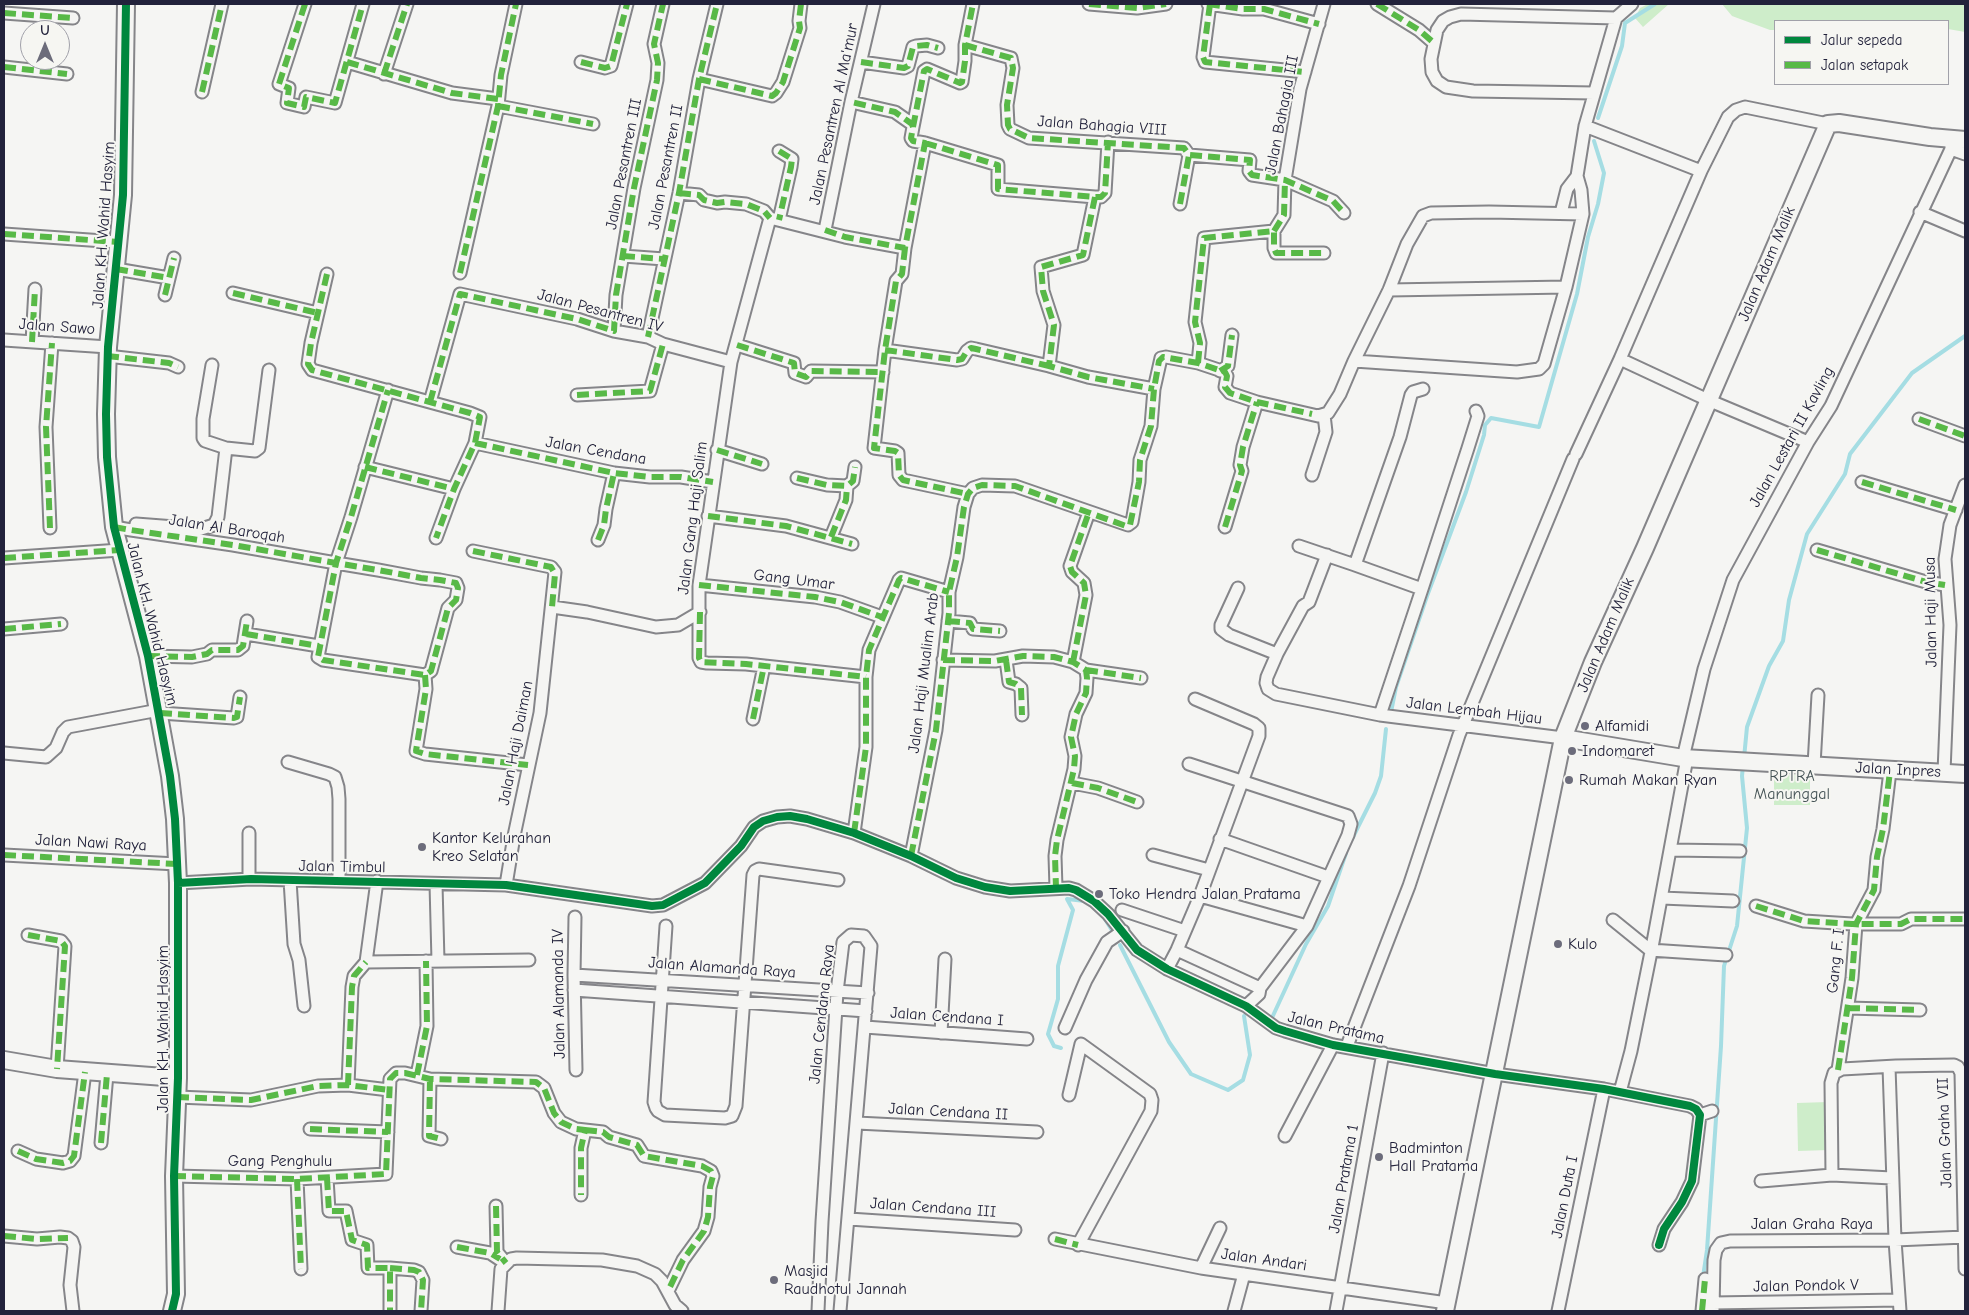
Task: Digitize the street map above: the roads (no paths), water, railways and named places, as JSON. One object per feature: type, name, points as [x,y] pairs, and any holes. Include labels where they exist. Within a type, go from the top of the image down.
[{"type":"street","name":"Jalan KH. Wahid Hasyim","points":[[126,4],[123,195],[108,352],[107,448],[114,524],[148,656],[170,776],[177,864],[178,1078],[174,1176],[176,1294],[172,1311]]},
{"type":"street","points":[[202,92],[222,4]]},
{"type":"street","points":[[305,4],[279,84],[290,88],[287,103],[304,107],[306,97],[335,103],[363,4]]},
{"type":"street","points":[[384,74],[407,4]]},
{"type":"street","points":[[460,273],[498,102],[501,75],[516,4]]},
{"type":"street","points":[[581,62],[605,68],[611,66],[627,4]]},
{"type":"street","name":"Jalan Pesantren III","points":[[614,331],[616,295],[634,188],[657,80],[658,63],[654,44],[663,4]]},
{"type":"street","name":"Jalan Pesantren II","points":[[648,337],[717,4]]},
{"type":"street","points":[[700,79],[772,96],[783,82],[800,28],[799,21],[802,4]]},
{"type":"street","name":"Jalan Pesantren Al Ma'mur","points":[[825,230],[851,102],[874,4]]},
{"type":"street","points":[[973,4],[965,45],[966,61],[960,83],[927,68],[924,71],[911,138],[913,141],[998,165],[998,189],[1095,198],[1101,197],[1105,193],[1108,142]]},
{"type":"street","points":[[1089,4],[1137,8],[1166,4]]},
{"type":"street","points":[[1305,72],[1205,62],[1203,58],[1209,4],[1243,9],[1264,9],[1319,24]]},
{"type":"street","name":"Jalan Bahagia III","points":[[1274,232],[1284,216],[1285,180],[1305,72],[1324,4]]},
{"type":"street","points":[[1378,4],[1419,30],[1434,43]]},
{"type":"street","points":[[1354,361],[1517,372],[1534,371],[1544,364],[1566,287],[1583,214],[1581,190],[1577,176],[1585,126],[1616,18],[1632,4]]},
{"type":"street","points":[[4,13],[73,18]]},
{"type":"street","points":[[1594,93],[1473,91],[1446,87],[1437,81],[1432,72],[1431,59],[1437,30],[1443,21],[1461,14],[1616,18]]},
{"type":"street","points":[[861,62],[904,68],[908,66],[913,48],[916,46],[927,45],[938,48]]},
{"type":"street","name":"Jalan Bahagia VIII","points":[[965,45],[1011,58],[1013,68],[1007,105],[1008,125],[1010,129],[1029,138],[1184,148],[1189,155],[1250,160],[1249,171],[1252,175],[1285,180]]},
{"type":"street","points":[[347,62],[452,93],[592,124]]},
{"type":"street","points":[[4,67],[67,74]]},
{"type":"street","points":[[851,102],[895,112],[910,121],[913,127]]},
{"type":"street","points":[[1348,1046],[1409,886],[1463,726],[1575,456],[1620,359],[1701,172],[1728,117],[1736,110],[1745,107],[1828,124],[1839,123],[1956,143],[1965,154]]},
{"type":"street","name":"Jalan Adam Malik","points":[[1446,1307],[1563,738],[1593,662],[1828,124]]},
{"type":"street","points":[[1585,126],[1701,172]]},
{"type":"street","name":"Jalan Lestari II Kavling","points":[[1620,1092],[1631,1051],[1662,898],[1685,758],[1704,669],[1733,580],[1747,551],[1808,442],[1831,406],[1920,212],[1956,143]]},
{"type":"street","points":[[924,144],[905,244],[902,274],[896,281],[885,350],[874,448],[898,453],[899,475],[903,480],[968,494],[976,486],[1015,486],[1126,526],[1132,522],[1139,482],[1140,460],[1151,426],[1154,389],[1161,358],[1166,356],[1198,363],[1220,371],[1226,374],[1225,387],[1227,391],[1257,402],[1324,416],[1340,394],[1389,290],[1407,244],[1423,216],[1431,213],[1583,214]]},
{"type":"street","name":"Jalan Gang Haji Salim","points":[[778,151],[792,159],[791,167],[731,362],[699,585],[699,658],[701,662],[764,666],[866,677]]},
{"type":"street","points":[[1180,204],[1189,155]]},
{"type":"street","points":[[1561,213],[1567,189],[1577,176]]},
{"type":"street","points":[[1285,180],[1332,201],[1344,213]]},
{"type":"street","points":[[679,193],[699,195],[704,200],[717,203],[746,204],[764,211],[774,219],[825,230],[845,237],[905,244]]},
{"type":"street","points":[[1049,366],[1054,325],[1043,291],[1041,267],[1083,255],[1095,198]]},
{"type":"street","points":[[1920,212],[1965,231]]},
{"type":"street","points":[[1198,363],[1200,343],[1196,322],[1203,239],[1218,235],[1274,232],[1274,248],[1276,253],[1324,253]]},
{"type":"street","points":[[4,234],[118,242]]},
{"type":"street","points":[[623,256],[664,259]]},
{"type":"street","points":[[165,295],[174,258]]},
{"type":"street","points":[[116,269],[169,278]]},
{"type":"street","points":[[326,274],[309,357],[308,364],[312,370],[476,414],[480,417],[475,443],[454,489],[436,538]]},
{"type":"street","points":[[1389,290],[1566,287]]},
{"type":"street","points":[[32,342],[35,289]]},
{"type":"street","points":[[232,293],[318,313]]},
{"type":"street","name":"Jalan Pesantren IV","points":[[430,402],[460,294],[577,319],[614,331],[648,337],[663,344],[731,362]]},
{"type":"street","points":[[1220,371],[1228,366],[1232,335]]},
{"type":"street","name":"Jalan Sawo","points":[[4,340],[52,343],[169,363],[178,367]]},
{"type":"street","points":[[50,528],[46,427],[52,343]]},
{"type":"street","points":[[577,395],[650,391],[663,344]]},
{"type":"street","points":[[737,346],[794,363],[795,374],[806,377],[811,371],[883,372]]},
{"type":"street","points":[[885,350],[957,360],[962,359],[966,351],[976,348],[1088,377],[1154,389]]},
{"type":"street","points":[[1620,359],[1708,400],[1808,442]]},
{"type":"street","points":[[212,365],[203,418],[203,438],[205,441],[226,448],[255,451],[259,448],[268,389],[268,370]]},
{"type":"street","points":[[1356,565],[1400,437],[1411,395],[1413,392],[1423,389]]},
{"type":"street","points":[[388,390],[336,563],[318,656],[324,660],[425,675],[426,689],[416,748],[419,753],[528,765]]},
{"type":"street","points":[[1225,527],[1242,471],[1240,465],[1243,447],[1257,402]]},
{"type":"street","points":[[1380,715],[1471,440],[1478,416],[1476,410]]},
{"type":"street","points":[[1312,475],[1326,432],[1324,416]]},
{"type":"street","points":[[1919,419],[1965,436]]},
{"type":"street","name":"Jalan Cendana","points":[[475,443],[650,478],[681,477],[713,482]]},
{"type":"street","points":[[114,524],[201,529],[214,525],[218,517],[226,448]]},
{"type":"street","points":[[718,450],[762,464]]},
{"type":"street","points":[[365,467],[454,489]]},
{"type":"street","points":[[797,478],[828,486],[847,486],[853,481],[855,467]]},
{"type":"street","points":[[598,540],[604,525],[614,472]]},
{"type":"street","points":[[1862,482],[1956,510]]},
{"type":"street","name":"Jalan Haji Musa","points":[[1944,772],[1950,625],[1945,559],[1950,525],[1965,485]]},
{"type":"street","points":[[831,537],[846,500],[847,486]]},
{"type":"street","name":"Jalan Haji Mualim Arab","points":[[911,856],[936,730],[948,621],[949,592],[968,494]]},
{"type":"street","points":[[1073,662],[1086,594],[1084,583],[1072,572],[1070,566],[1089,512]]},
{"type":"street","points":[[708,516],[786,526],[852,544]]},
{"type":"street","name":"Jalan Al Baroqah","points":[[114,524],[456,583],[458,588],[456,600],[448,608],[431,671],[425,675]]},
{"type":"street","points":[[1299,546],[1422,589]]},
{"type":"street","points":[[4,558],[120,550]]},
{"type":"street","points":[[1817,550],[1926,582],[1946,585]]},
{"type":"street","name":"Jalan Haji Daiman","points":[[473,551],[551,567],[555,574],[540,713],[528,765],[506,884]]},
{"type":"street","points":[[1238,588],[1222,629],[1229,635],[1277,654],[1303,606],[1309,602],[1327,556]]},
{"type":"street","points":[[854,833],[866,747],[866,677],[869,650],[882,617],[901,578],[949,592]]},
{"type":"street","name":"Gang Umar","points":[[699,585],[815,597],[840,602],[882,617]]},
{"type":"street","points":[[552,607],[587,612],[656,627],[678,625],[700,612]]},
{"type":"street","points":[[148,656],[192,657],[207,654],[212,650],[234,651],[243,646],[247,620]]},
{"type":"street","points":[[948,621],[970,623],[974,629],[1000,631]]},
{"type":"street","points":[[4,629],[61,624]]},
{"type":"street","points":[[246,634],[319,646]]},
{"type":"street","name":"Jalan Lembah Hijau","points":[[1277,654],[1266,683],[1268,689],[1276,694],[1380,715],[1563,738]]},
{"type":"street","points":[[943,660],[1006,660],[1023,656],[1054,657],[1073,662],[1086,670],[1141,678]]},
{"type":"street","points":[[1006,660],[1009,682],[1021,688],[1022,715]]},
{"type":"street","points":[[752,719],[764,666]]},
{"type":"street","points":[[1056,888],[1055,856],[1072,783],[1075,756],[1071,737],[1076,714],[1086,692],[1086,670]]},
{"type":"street","points":[[1814,765],[1818,695]]},
{"type":"street","points":[[4,753],[46,757],[56,748],[63,732],[68,726],[159,711],[234,718],[237,716],[240,697]]},
{"type":"street","points":[[1167,969],[1200,896],[1240,782],[1259,736],[1259,728],[1254,724],[1195,699]]},
{"type":"street","name":"Jalan Inpres","points":[[1563,738],[1685,758],[1965,774]]},
{"type":"street","points":[[288,762],[329,774],[335,778],[339,799],[339,880]]},
{"type":"street","points":[[1189,764],[1348,816],[1351,824],[1348,835],[1307,926],[1260,988],[1259,994],[1246,1006]]},
{"type":"street","name":"Gang F. I","points":[[1832,1174],[1831,1078],[1838,1070],[1852,978],[1856,924],[1874,890],[1890,770]]},
{"type":"street","points":[[1072,783],[1098,788],[1137,802]]},
{"type":"street","name":"Jalan Timbul","points":[[178,883],[249,879],[506,884],[576,896],[658,906],[705,883],[741,846],[754,827],[763,821],[790,816],[854,833]]},
{"type":"street","points":[[249,832],[249,879]]},
{"type":"street","name":"Jalan Pratama","points":[[854,833],[911,856],[956,878],[985,887],[1010,891],[1056,888],[1076,890],[1094,901],[1123,931],[1136,950],[1167,969],[1246,1006],[1276,1028],[1333,1045],[1383,1052],[1495,1074],[1604,1089],[1690,1106],[1696,1109],[1700,1115]]},
{"type":"street","points":[[1220,839],[1328,877]]},
{"type":"street","points":[[1671,850],[1740,851]]},
{"type":"street","name":"Jalan Nawi Raya","points":[[4,855],[177,864]]},
{"type":"street","points":[[1153,855],[1209,870]]},
{"type":"street","points":[[666,926],[654,1102],[658,1111],[665,1115],[725,1118],[732,1116],[736,1106],[752,875],[759,869],[838,880]]},
{"type":"street","points":[[290,880],[294,944],[299,960],[304,1006]]},
{"type":"street","points":[[348,1085],[352,987],[354,976],[366,962],[377,881]]},
{"type":"street","points":[[418,1076],[427,1026],[436,884]]},
{"type":"street","points":[[1200,896],[1307,926]]},
{"type":"street","points":[[1662,898],[1733,901]]},
{"type":"street","points":[[1756,906],[1804,921],[1901,924],[1912,919],[1965,919]]},
{"type":"street","points":[[1122,910],[1185,931]]},
{"type":"street","name":"Jalan Alamanda IV","points":[[575,917],[576,1070]]},
{"type":"street","points":[[1613,920],[1650,950],[1726,955]]},
{"type":"street","points":[[1065,1028],[1086,980],[1107,942],[1123,931]]},
{"type":"street","points":[[28,935],[61,941],[65,946],[57,1069]]},
{"type":"street","name":"Jalan Cendana Raya","points":[[818,1311],[837,992],[843,942],[851,935],[864,936],[872,946],[840,1311]]},
{"type":"street","points":[[1177,950],[1260,988]]},
{"type":"street","points":[[941,1033],[945,959]]},
{"type":"street","points":[[366,962],[530,960]]},
{"type":"street","name":"Jalan Alamanda Raya","points":[[574,975],[868,993]]},
{"type":"street","name":"Jalan Alamanda Raya","points":[[574,990],[866,1011]]},
{"type":"street","points":[[1848,1008],[1920,1010]]},
{"type":"street","name":"Jalan Cendana I","points":[[865,1027],[1027,1039]]},
{"type":"street","points":[[1069,1095],[1081,1044],[1150,1094],[1152,1100],[1151,1111],[1078,1245]]},
{"type":"street","points":[[1285,1136],[1333,1045]]},
{"type":"street","name":"Jalan Pratama 1","points":[[1336,1311],[1383,1052]]},
{"type":"street","points":[[4,1060],[85,1072],[178,1078]]},
{"type":"street","name":"Jalan Graha VII","points":[[1838,1070],[1954,1065],[1960,1070],[1965,1269]]},
{"type":"street","points":[[1889,1067],[1892,1178],[1899,1306]]},
{"type":"street","points":[[18,1151],[36,1159],[63,1163],[70,1161],[74,1156],[85,1072]]},
{"type":"street","points":[[310,1129],[388,1132],[390,1079],[396,1073],[430,1079],[536,1082],[544,1088],[554,1113],[561,1122],[576,1129],[603,1132],[608,1138],[637,1146],[644,1156],[702,1166],[711,1171],[713,1176],[710,1187],[708,1217],[704,1231],[683,1260],[668,1291]]},
{"type":"street","points":[[101,1143],[107,1074]]},
{"type":"street","points":[[430,1079],[429,1136],[441,1138]]},
{"type":"street","points":[[177,1097],[251,1100],[318,1086],[348,1085],[389,1090]]},
{"type":"street","name":"Jalan Duta I","points":[[1558,1311],[1604,1089]]},
{"type":"street","points":[[1659,1244],[1664,1229],[1682,1202],[1692,1181],[1700,1115],[1712,1111]]},
{"type":"street","name":"Jalan Cendana II","points":[[857,1123],[1036,1132]]},
{"type":"street","points":[[581,1195],[581,1148],[585,1130]]},
{"type":"street","name":"Gang Penghulu","points":[[174,1176],[297,1179],[386,1174],[388,1132]]},
{"type":"street","points":[[1761,1181],[1832,1174],[1892,1178]]},
{"type":"street","points":[[327,1178],[328,1211],[346,1211],[352,1240],[367,1245],[368,1268],[390,1268],[420,1272],[423,1280],[421,1311]]},
{"type":"street","points":[[297,1179],[301,1269]]},
{"type":"street","points":[[496,1206],[497,1252],[506,1263]]},
{"type":"street","name":"Jalan Cendana III","points":[[849,1219],[1015,1230]]},
{"type":"street","points":[[1201,1268],[1220,1228]]},
{"type":"street","points":[[4,1236],[37,1239],[60,1237],[68,1238],[72,1241],[74,1247],[70,1285],[72,1311]]},
{"type":"street","name":"Jalan Graha Raya","points":[[1713,1307],[1714,1260],[1716,1250],[1721,1243],[1730,1241],[1895,1240],[1965,1237]]},
{"type":"street","name":"Jalan Andari","points":[[1055,1239],[1201,1268],[1341,1288],[1446,1307]]},
{"type":"street","points":[[457,1247],[490,1252],[506,1263]]},
{"type":"street","points":[[498,1311],[501,1269],[511,1259],[517,1258],[610,1262],[646,1269],[662,1281],[676,1305],[682,1311]]},
{"type":"street","points":[[390,1268],[390,1311]]},
{"type":"street","points":[[1234,1311],[1244,1274]]},
{"type":"street","points":[[1702,1311],[1705,1279]]},
{"type":"street","name":"Jalan Pondok V","points":[[1713,1307],[1899,1306]]},
{"type":"waterway","points":[[1598,118],[1622,46],[1625,23],[1655,4]]},
{"type":"waterway","points":[[1391,712],[1396,687],[1427,596],[1466,492],[1484,435],[1485,425],[1491,418],[1539,427],[1577,294],[1588,237],[1598,204],[1604,173],[1594,141]]},
{"type":"waterway","points":[[1744,758],[1747,727],[1769,666],[1783,641],[1789,600],[1807,534],[1845,474],[1850,454],[1912,373],[1965,336]]},
{"type":"waterway","points":[[1352,839],[1375,793],[1381,776],[1386,729]]},
{"type":"waterway","points":[[1703,1277],[1707,1250],[1721,1046],[1724,966],[1737,926],[1747,828],[1742,776],[1743,765]]},
{"type":"waterway","points":[[1270,1019],[1306,944],[1328,906],[1346,853]]},
{"type":"waterway","points":[[1061,1048],[1054,1046],[1048,1034],[1058,999],[1058,966],[1073,910],[1067,899],[1085,901]]},
{"type":"waterway","points":[[1105,919],[1113,932]]},
{"type":"waterway","points":[[1120,945],[1169,1042],[1191,1074],[1228,1090],[1243,1080],[1250,1055],[1244,1016]]},
{"type":"place","name":"Alfamidi","points":[[1585,726]]},
{"type":"place","name":"Indomaret","points":[[1572,751]]},
{"type":"place","name":"Rumah Makan Ryan","points":[[1569,780]]},
{"type":"place","name":"Kantor Kelurahan Kreo Selatan","points":[[422,847]]},
{"type":"place","name":"Toko Hendra Jalan Pratama","points":[[1099,894]]},
{"type":"place","name":"Kulo","points":[[1558,944]]},
{"type":"place","name":"Badminton Hall Pratama","points":[[1379,1157]]},
{"type":"place","name":"Masjid Raudhotul Jannah","points":[[774,1280]]},
{"type":"park label","name":"RPTRA Manunggal","points":[[1792,785]]}]
